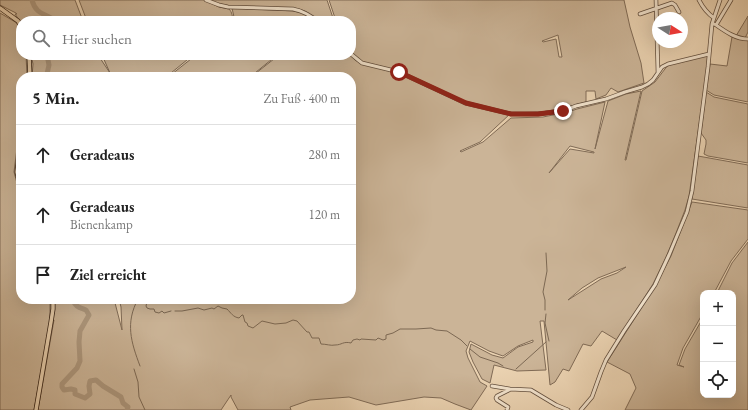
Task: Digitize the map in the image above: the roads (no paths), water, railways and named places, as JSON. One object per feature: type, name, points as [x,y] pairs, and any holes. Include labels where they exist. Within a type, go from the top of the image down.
[{"type":"main road","points":[[0,8],[16,20]]},
{"type":"main road","points":[[29,60],[30,72]]},
{"type":"main road","points":[[36,410],[53,304]]},
{"type":"street","points":[[206,0],[228,7],[293,9],[310,16]]},
{"type":"street","points":[[656,0],[658,72]]},
{"type":"street","points":[[700,0],[707,13],[714,18]]},
{"type":"street","points":[[581,410],[592,397],[601,372],[610,354],[655,285],[687,212],[692,191],[714,18],[719,2],[716,0]]},
{"type":"street","points":[[714,24],[731,0]]},
{"type":"street","points":[[640,14],[672,3],[679,12]]},
{"type":"street","points":[[714,24],[736,37],[748,39]]},
{"type":"street","points":[[356,58],[362,63],[399,72],[466,103],[511,114],[538,114],[563,111],[642,87],[653,80],[662,67],[668,64],[709,54]]},
{"type":"street","points":[[492,386],[510,390],[531,390],[556,405],[568,410]]},
{"type":"street","points":[[507,410],[508,407],[496,398],[497,396],[510,390]]},
{"type":"street","points":[[553,410],[556,405]]},
{"type":"waterway","points":[[32,0],[38,11],[48,16]]},
{"type":"waterway","points":[[47,72],[49,65],[48,60]]},
{"type":"waterway","points":[[545,310],[543,292],[547,271],[546,253]]},
{"type":"waterway","points":[[75,304],[86,310],[89,315],[80,331],[80,361],[77,368],[62,384],[62,387],[64,390],[75,390],[75,394],[85,398],[90,394],[90,381],[96,380],[121,397],[123,403],[128,407],[127,410]]},
{"type":"waterway","points":[[136,304],[132,316],[131,332],[134,349],[140,366]]},
{"type":"waterway","points":[[146,304],[147,308],[154,309],[155,312],[159,313],[162,311],[164,313],[171,311]]},
{"type":"waterway","points":[[175,311],[198,308],[204,310],[214,309],[218,306],[227,309],[232,315],[239,318],[243,315],[248,326],[253,328],[262,321],[275,324],[286,323],[293,320],[297,321],[307,332],[309,332],[312,338],[319,338],[321,344],[337,345],[346,342],[351,343],[353,340],[357,339],[376,340],[378,338],[383,340],[386,339],[386,335],[400,329],[431,328],[447,331],[467,346]]},
{"type":"waterway","points":[[546,314],[545,323],[549,341]]},
{"type":"waterway","points":[[516,369],[546,342]]},
{"type":"waterway","points":[[470,349],[480,357],[503,366]]},
{"type":"waterway","points":[[134,369],[138,382],[139,397],[145,410]]}]
